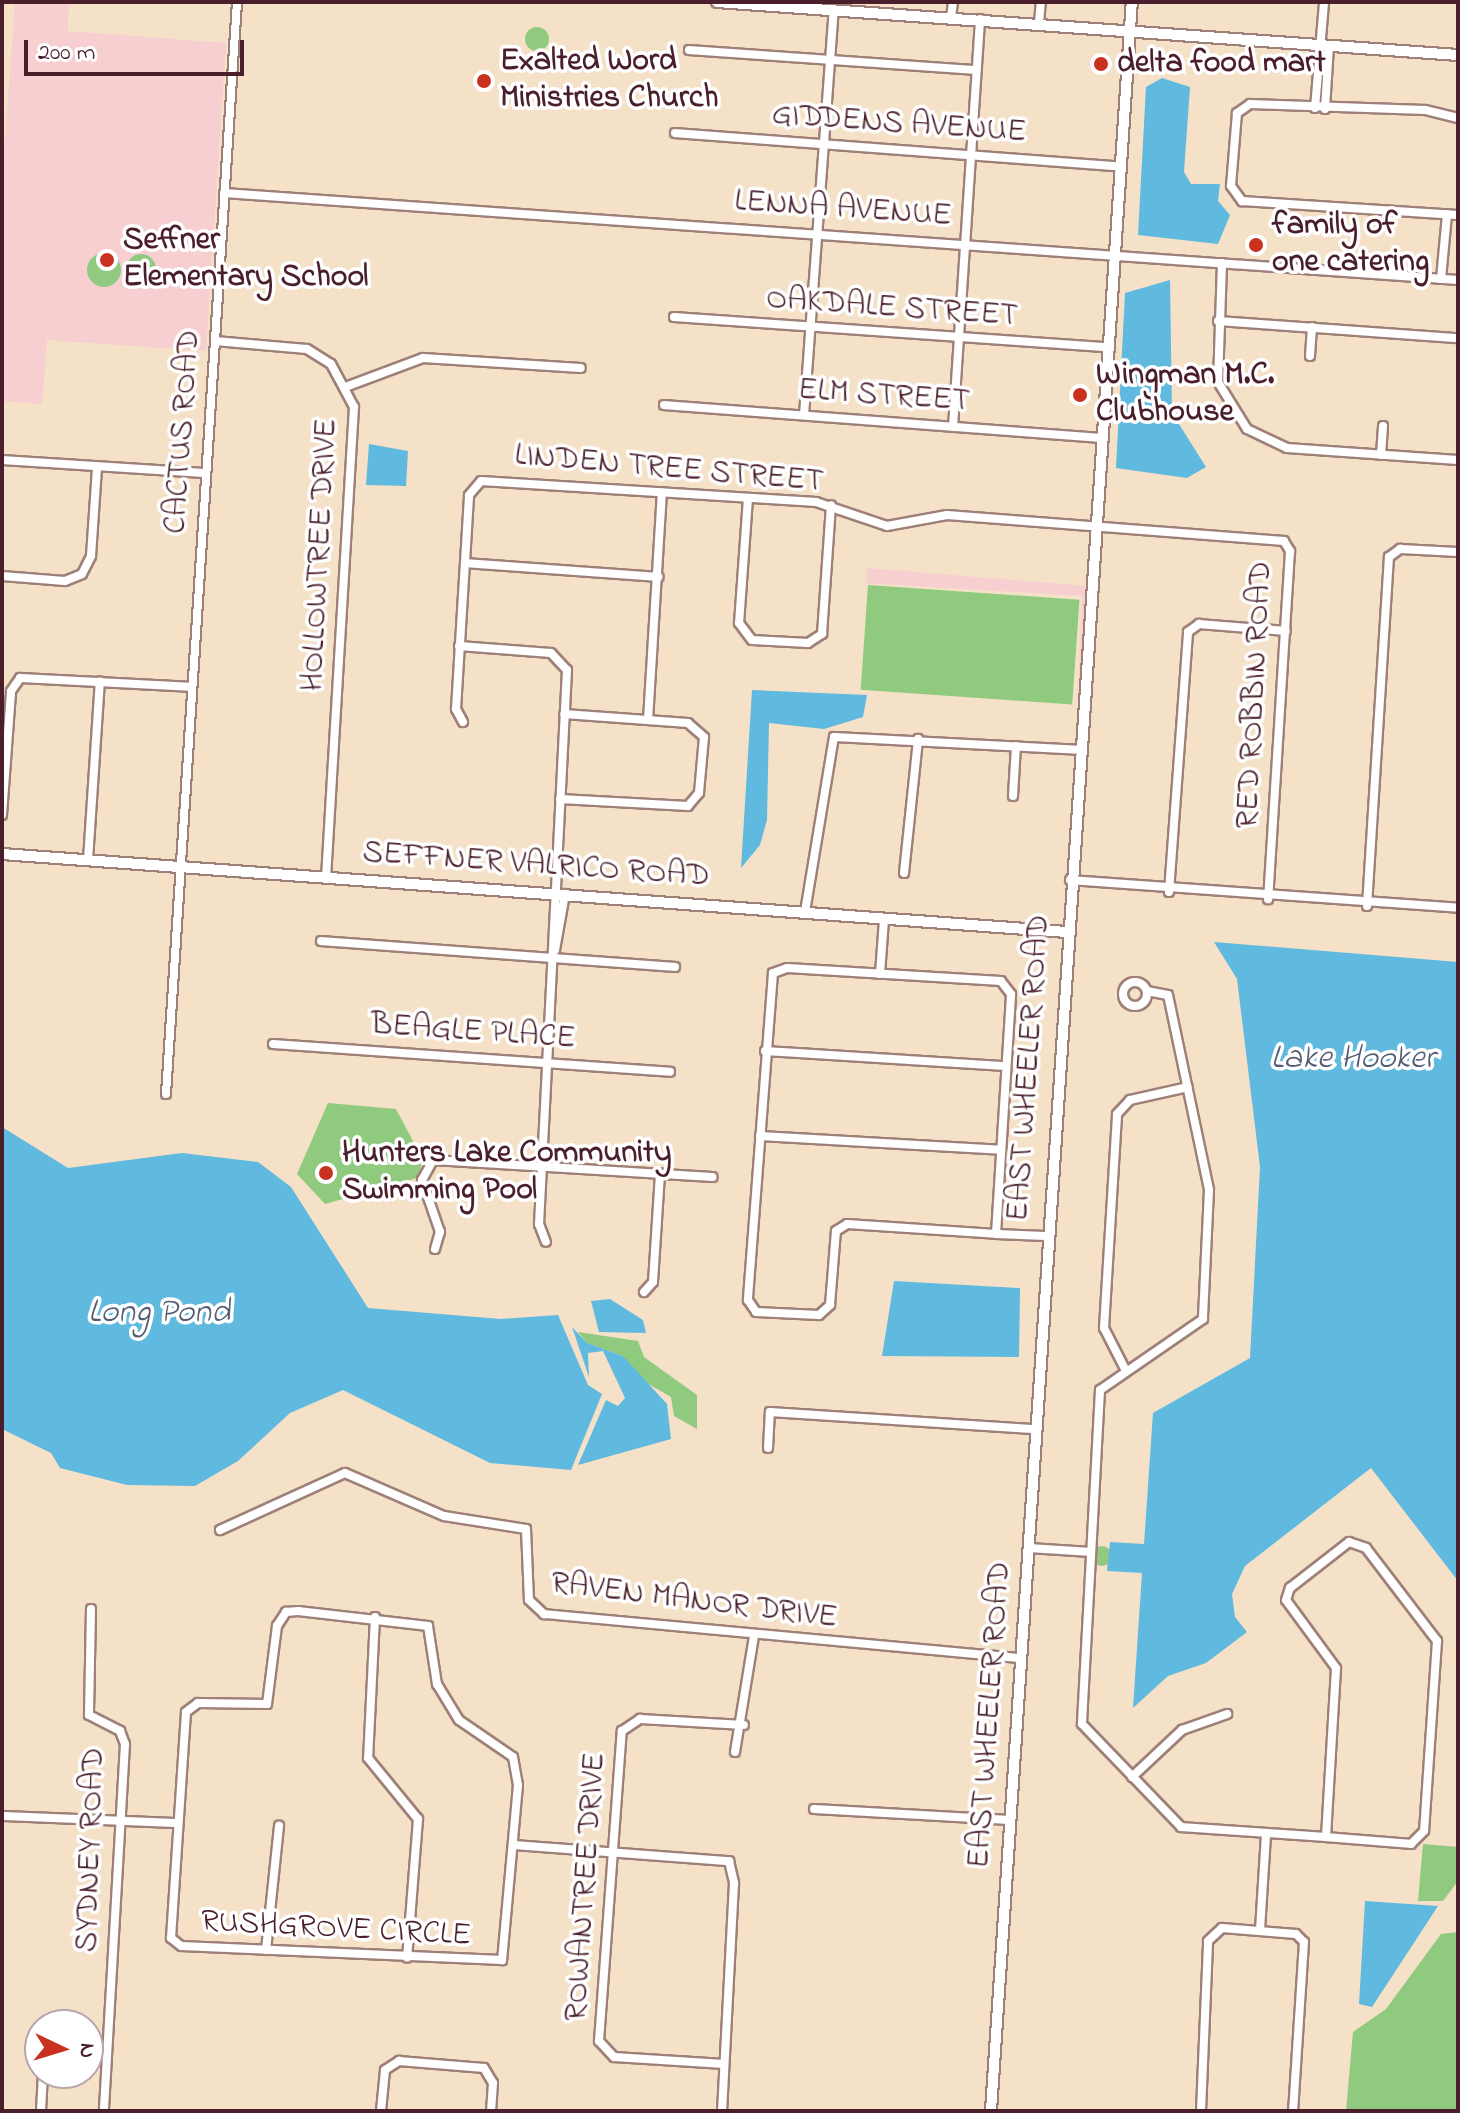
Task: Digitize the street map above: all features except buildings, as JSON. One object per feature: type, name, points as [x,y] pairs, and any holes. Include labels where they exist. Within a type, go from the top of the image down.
[{"type":"street","name":"CACTUS ROAD","points":[[166,1094],[178,866],[237,2]]},
{"type":"street","points":[[717,2],[1458,55]]},
{"type":"street","points":[[951,18],[953,2]]},
{"type":"street","points":[[1039,23],[1041,2]]},
{"type":"street","name":"EAST WHEELER ROAD","points":[[991,2111],[1029,1548],[1045,1236],[1132,2]]},
{"type":"street","points":[[1320,108],[1325,46],[1324,2]]},
{"type":"street","points":[[804,415],[834,10]]},
{"type":"street","points":[[953,427],[980,19]]},
{"type":"street","points":[[689,50],[976,70]]},
{"type":"street","points":[[1458,118],[1425,110],[1250,104],[1237,113],[1234,195],[1373,214],[1458,215]]},
{"type":"street","name":"GIDDENS AVENUE","points":[[675,133],[1119,166]]},
{"type":"street","name":"LENNA AVENUE","points":[[224,193],[817,232],[1458,280]]},
{"type":"street","points":[[1441,279],[1447,214]]},
{"type":"street","points":[[1222,263],[1218,385],[1229,409],[1265,441],[1381,455],[1458,460]]},
{"type":"street","name":"OAKDALE STREET","points":[[674,317],[810,329],[1107,347]]},
{"type":"street","points":[[1218,321],[1458,338]]},
{"type":"street","points":[[1310,356],[1312,327]]},
{"type":"street","name":"HOLLOWTREE DRIVE","points":[[215,341],[307,349],[348,386],[356,430],[326,876]]},
{"type":"street","points":[[348,386],[423,358],[581,368]]},
{"type":"street","name":"ELM STREET","points":[[664,405],[1101,438]]},
{"type":"street","points":[[1381,455],[1383,426]]},
{"type":"street","points":[[2,460],[204,473]]},
{"type":"street","points":[[2,576],[65,581],[82,574],[91,556],[97,467]]},
{"type":"street","name":"LINDEN TREE STREET","points":[[465,563],[475,484],[662,492],[831,505],[887,526],[947,515],[1095,525]]},
{"type":"street","points":[[648,720],[662,492]]},
{"type":"street","points":[[748,498],[739,623],[752,640],[808,643],[822,634],[831,505]]},
{"type":"street","name":"RED ROBBIN ROAD","points":[[1095,525],[1284,541],[1290,551],[1268,899]]},
{"type":"street","points":[[1367,906],[1389,557],[1400,549],[1458,552]]},
{"type":"street","points":[[463,722],[456,709],[465,563],[658,577]]},
{"type":"street","points":[[1169,892],[1188,632],[1199,624],[1286,631]]},
{"type":"street","points":[[459,646],[562,658],[564,714],[560,893],[539,1224],[546,1242]]},
{"type":"street","points":[[2,815],[12,686],[26,676],[190,687]]},
{"type":"street","points":[[88,860],[100,681]]},
{"type":"street","points":[[560,799],[693,803],[702,731],[648,720],[564,714]]},
{"type":"street","points":[[805,912],[830,742],[846,734],[1079,750]]},
{"type":"street","points":[[904,873],[918,739]]},
{"type":"street","points":[[1013,796],[1016,746]]},
{"type":"street","name":"SEFFNER VALRICO ROAD","points":[[2,854],[1066,932]]},
{"type":"street","points":[[1069,880],[1169,892],[1367,906],[1458,908]]},
{"type":"street","points":[[880,974],[884,919]]},
{"type":"street","points":[[321,941],[555,954],[675,967]]},
{"type":"street","points":[[996,1234],[1011,994],[1001,981],[880,974],[773,973],[748,1300],[756,1312],[819,1315],[830,1305],[836,1231],[847,1224],[996,1234],[1045,1236]]},
{"type":"street","points":[[1147,991],[1168,995],[1209,1190],[1203,1319],[1125,1369],[1100,1390],[1082,1724],[1181,1827],[1411,1844],[1424,1831],[1437,1641],[1366,1548],[1349,1542],[1290,1588],[1286,1600],[1336,1668],[1326,1837]]},
{"type":"street","name":"BEAGLE PLACE","points":[[273,1044],[670,1072]]},
{"type":"street","points":[[765,1051],[1006,1066]]},
{"type":"street","points":[[1125,1369],[1104,1328],[1117,1114],[1130,1100],[1188,1087]]},
{"type":"street","points":[[760,1136],[1001,1150]]},
{"type":"street","points":[[435,1249],[440,1232],[422,1180],[426,1165],[542,1166],[712,1177]]},
{"type":"street","points":[[644,1292],[653,1282],[660,1173]]},
{"type":"street","points":[[768,1448],[770,1412],[1035,1429]]},
{"type":"street","name":"RAVEN MANOR DRIVE","points":[[220,1530],[345,1473],[444,1516],[526,1529],[529,1600],[544,1614],[726,1626],[754,1636],[1020,1658]]},
{"type":"street","points":[[1029,1548],[1091,1552]]},
{"type":"street","name":"SYDNEY ROAD","points":[[91,1609],[89,1715],[120,1731],[125,1744],[104,2111]]},
{"type":"street","name":"RUSHGROVE CIRCLE","points":[[286,1612],[375,1617],[428,1626],[437,1684],[459,1720],[513,1757],[514,1845],[502,1960],[181,1946],[171,1938],[184,1718],[192,1706],[267,1704],[277,1626],[286,1612]]},
{"type":"street","points":[[375,1617],[368,1758],[418,1819],[407,1958]]},
{"type":"street","points":[[735,1752],[744,1725],[754,1636]]},
{"type":"street","points":[[1132,1777],[1182,1730],[1227,1714]]},
{"type":"street","name":"ROWANTREE DRIVE","points":[[724,2064],[614,2057],[602,2049],[611,1851],[629,1721],[744,1725]]},
{"type":"street","points":[[814,1809],[1010,1820]]},
{"type":"street","points":[[2,1816],[120,1818],[177,1823]]},
{"type":"street","points":[[266,1950],[279,1826]]},
{"type":"street","points":[[1260,1930],[1266,1834]]},
{"type":"street","points":[[514,1845],[714,1858],[733,1868],[722,2111]]},
{"type":"street","points":[[1201,2111],[1208,1941],[1222,1928],[1296,1934],[1306,1950],[1293,2111]]},
{"type":"street","points":[[381,2111],[385,2070],[399,2061],[484,2068],[493,2083],[491,2111]]},
{"type":"street","points":[[41,2111],[42,2089]]},
{"type":"shaded area","name":"Seffner Elementary School","points":[[15,2],[69,2],[68,31],[226,43],[206,351],[47,340],[42,404],[2,401],[2,180]]},
{"type":"shaded area","points":[[867,568],[1086,586],[1078,701],[1082,596],[866,583]]},
{"type":"green space","points":[[537,27],[548,34],[549,39],[542,50],[537,51],[526,44],[525,39],[532,28]]},
{"type":"green space","points":[[104,253],[116,258],[121,270],[116,282],[104,287],[92,282],[87,270],[92,258]]},
{"type":"green space","points":[[141,254],[152,258],[156,269],[152,280],[141,284],[130,280],[126,269],[130,258]]},
{"type":"green space","points":[[868,585],[1079,600],[1072,705],[861,690]]},
{"type":"green space","points":[[328,1103],[396,1109],[423,1160],[417,1178],[325,1204],[297,1174]]},
{"type":"green space","points":[[578,1332],[638,1341],[644,1357],[697,1395],[697,1429],[674,1416],[671,1397],[640,1379],[623,1356],[587,1343]]},
{"type":"green space","points":[[1098,1546],[1106,1546],[1112,1556],[1106,1566],[1098,1566],[1092,1560],[1092,1552]]},
{"type":"green space","points":[[1423,1844],[1458,1847],[1458,1881],[1443,1901],[1418,1901]]},
{"type":"green space","points":[[1458,1932],[1458,2111],[1346,2111],[1353,2032],[1386,2009],[1441,1934]]},
{"type":"water","points":[[1162,78],[1190,87],[1184,172],[1191,184],[1220,184],[1218,201],[1230,215],[1218,244],[1138,235],[1146,87]]},
{"type":"water","points":[[1170,280],[1172,413],[1206,467],[1187,478],[1116,468],[1125,293]]},
{"type":"water","points":[[369,444],[408,451],[406,486],[366,485]]},
{"type":"water","points":[[752,690],[867,695],[863,717],[824,729],[769,723],[767,820],[760,845],[741,868]]},
{"type":"water","name":"Lake Hooker","points":[[1214,942],[1458,962],[1458,1581],[1371,1468],[1245,1566],[1232,1594],[1235,1617],[1247,1632],[1206,1663],[1168,1676],[1133,1708],[1142,1573],[1107,1571],[1110,1542],[1144,1544],[1153,1413],[1250,1358],[1260,1167],[1237,979]]},
{"type":"water","name":"Long Pond","points":[[2,1127],[68,1168],[182,1153],[258,1162],[291,1187],[368,1308],[501,1319],[558,1315],[588,1385],[602,1394],[571,1470],[490,1463],[343,1390],[290,1413],[238,1461],[195,1486],[127,1485],[60,1468],[51,1453],[2,1429]]},
{"type":"water","points":[[894,1281],[1020,1288],[1019,1357],[882,1356]]},
{"type":"water","points":[[610,1299],[643,1320],[646,1333],[599,1332],[591,1301]]},
{"type":"water","points":[[572,1327],[587,1343],[623,1356],[667,1404],[671,1439],[578,1465],[606,1400],[618,1406],[625,1398],[603,1351],[588,1353],[589,1377]]},
{"type":"water","points":[[1365,1901],[1438,1906],[1372,2007],[1359,2004]]},
{"type":"place","name":"delta food mart","points":[[1101,64]]},
{"type":"place","name":"Exalted Word Ministries Church","points":[[484,81]]},
{"type":"place","name":"family of one catering","points":[[1256,245]]},
{"type":"place","name":"Seffner Elementary School","points":[[107,260]]},
{"type":"place","name":"Wingman M.C. Clubhouse","points":[[1080,395]]},
{"type":"place","name":"Hunters Lake Community Swimming Pool","points":[[326,1173]]}]
